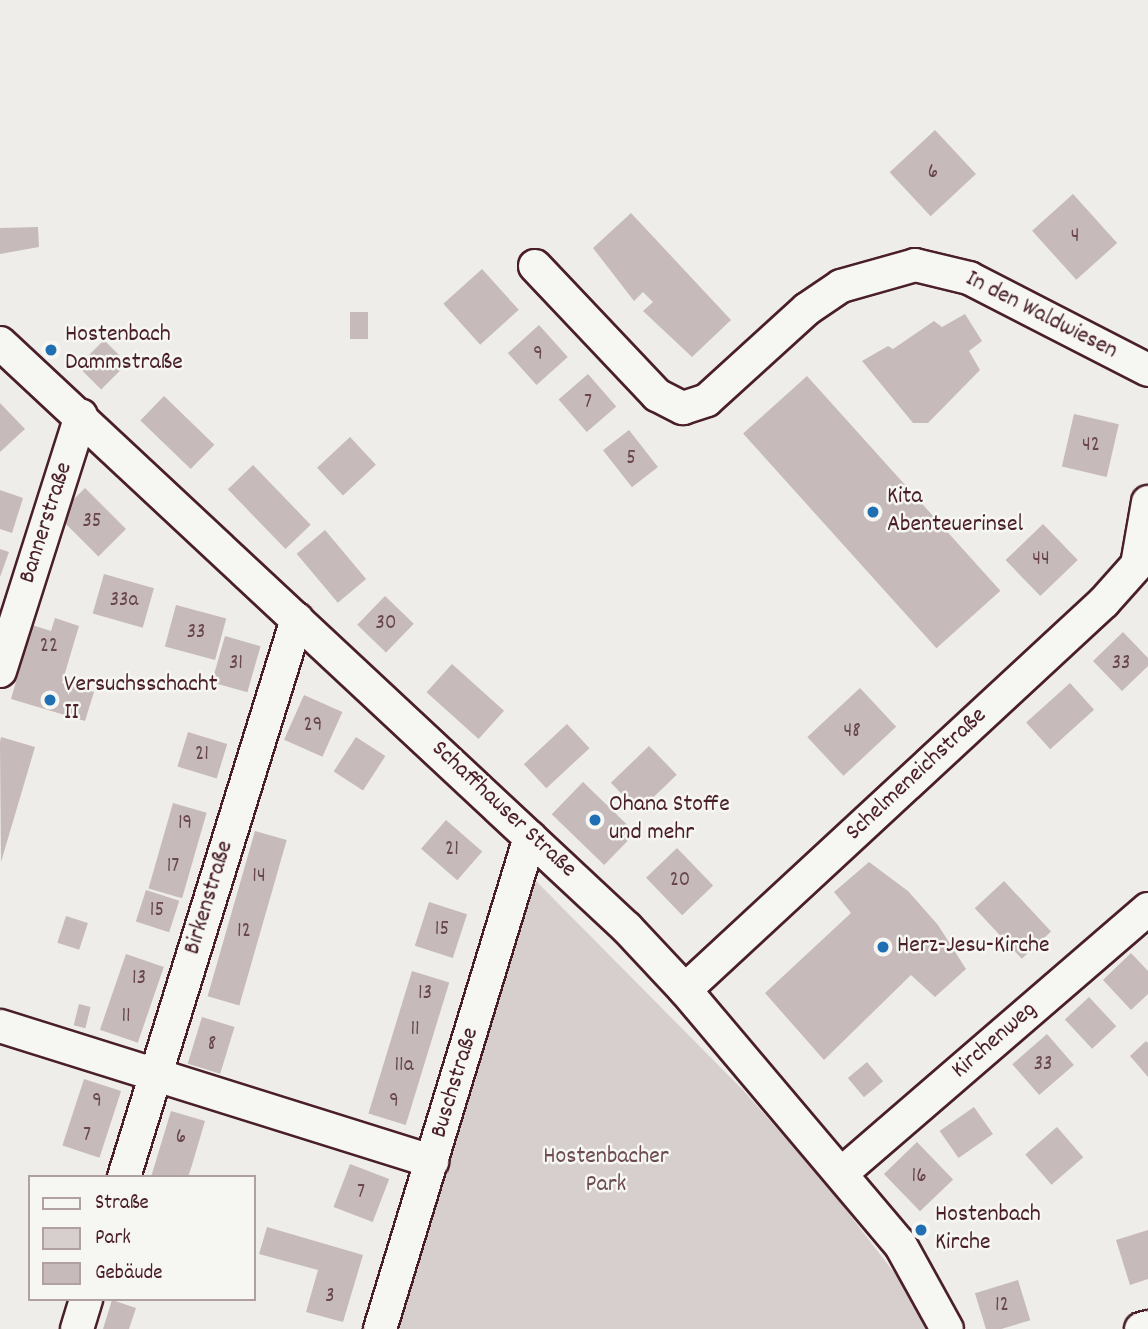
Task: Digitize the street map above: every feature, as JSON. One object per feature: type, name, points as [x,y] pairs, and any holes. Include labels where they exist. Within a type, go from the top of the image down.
[{"type":"street","name":"In den Waldwiesen","points":[[535,266],[657,394],[683,408],[714,395],[807,309],[841,286],[915,265],[969,278],[1148,370]]},
{"type":"street","name":"Schaffhauser Straße","points":[[0,343],[530,836],[685,990],[900,1244],[947,1329]]},
{"type":"street","name":"Bannerstraße","points":[[0,671],[81,416]]},
{"type":"street","points":[[1143,566],[1148,502]]},
{"type":"street","name":"Schelmeneichstraße","points":[[685,990],[1143,566]]},
{"type":"street","name":"Birkenstraße","points":[[125,1175],[297,619]]},
{"type":"street","name":"Buschstraße","points":[[380,1329],[530,836]]},
{"type":"street","name":"Kirchenweg","points":[[842,1173],[1148,909]]},
{"type":"street","points":[[0,1026],[432,1161]]},
{"type":"street","points":[[77,1329],[85,1301]]},
{"type":"street","points":[[1141,1329],[1148,1327]]},
{"type":"green space","name":"Hostenbacher Park","points":[[531,876],[743,1090],[826,1184],[896,1275],[929,1329],[397,1329]]},
{"type":"building","points":[[935,130],[976,174],[931,216],[890,172]]},
{"type":"building","points":[[1073,194],[1117,243],[1076,280],[1032,231]]},
{"type":"building","points":[[631,213],[731,320],[692,357],[643,311],[653,302],[643,292],[634,301],[593,248]]},
{"type":"building","points":[[38,227],[39,247],[0,254],[0,228]]},
{"type":"building","points":[[482,269],[519,310],[480,345],[443,304]]},
{"type":"building","points":[[350,312],[368,312],[368,339],[350,339]]},
{"type":"building","points":[[965,314],[982,341],[969,351],[980,370],[928,423],[913,423],[862,361],[888,346],[893,349],[934,321],[942,327]]},
{"type":"building","points":[[539,325],[568,357],[537,385],[508,353]]},
{"type":"building","points":[[104,340],[127,363],[101,389],[78,366]]},
{"type":"building","points":[[588,374],[616,406],[587,432],[559,400]]},
{"type":"building","name":"Kita Abenteuerinsel","points":[[807,376],[1000,591],[936,648],[743,434]]},
{"type":"building","points":[[164,396],[214,445],[191,469],[140,420]]},
{"type":"building","points":[[0,403],[25,429],[0,452]]},
{"type":"building","points":[[1074,414],[1119,424],[1107,477],[1062,467]]},
{"type":"building","points":[[629,430],[658,467],[632,487],[603,450]]},
{"type":"building","points":[[350,437],[376,465],[343,495],[317,468]]},
{"type":"building","points":[[253,465],[311,525],[285,549],[228,489]]},
{"type":"building","points":[[85,488],[126,529],[98,557],[57,516]]},
{"type":"building","points":[[0,490],[23,498],[12,533],[0,529]]},
{"type":"building","points":[[1043,524],[1078,560],[1040,596],[1006,560]]},
{"type":"building","points":[[325,530],[366,579],[338,603],[297,554]]},
{"type":"building","points":[[0,549],[9,552],[0,577]]},
{"type":"building","points":[[104,574],[154,588],[143,628],[93,613]]},
{"type":"building","points":[[385,596],[414,624],[386,653],[357,625]]},
{"type":"building","points":[[176,605],[226,618],[215,660],[165,647]]},
{"type":"building","points":[[55,618],[79,626],[62,683],[94,692],[85,721],[11,699],[32,625],[51,631]]},
{"type":"building","points":[[1123,632],[1148,658],[1148,666],[1122,691],[1093,661]]},
{"type":"building","points":[[225,636],[261,646],[247,692],[212,682]]},
{"type":"building","points":[[452,664],[504,711],[479,739],[427,692]]},
{"type":"building","points":[[1070,683],[1094,710],[1050,749],[1026,722]]},
{"type":"building","points":[[860,688],[896,727],[843,776],[807,737]]},
{"type":"building","points":[[304,695],[342,712],[322,757],[284,740]]},
{"type":"building","points":[[567,724],[590,748],[546,788],[524,764]]},
{"type":"building","points":[[188,732],[227,744],[217,778],[177,766]]},
{"type":"building","points":[[1,737],[35,747],[1,862],[0,742]]},
{"type":"building","points":[[356,737],[385,756],[363,790],[334,771]]},
{"type":"building","points":[[649,746],[677,775],[639,812],[611,783]]},
{"type":"building","points":[[583,782],[636,833],[604,865],[552,814]]},
{"type":"building","points":[[173,803],[207,813],[182,898],[148,889]]},
{"type":"building","points":[[446,820],[482,851],[457,880],[421,849]]},
{"type":"building","points":[[255,831],[287,840],[239,1005],[208,996]]},
{"type":"building","points":[[677,848],[713,885],[682,915],[646,878]]},
{"type":"building","name":"Herz-Jesu-Kirche","points":[[869,862],[908,891],[938,925],[966,969],[935,997],[911,975],[824,1060],[765,993],[851,913],[834,892]]},
{"type":"building","points":[[1004,881],[1051,931],[1022,959],[975,908]]},
{"type":"building","points":[[146,890],[179,901],[169,932],[136,921]]},
{"type":"building","points":[[429,902],[467,914],[453,958],[415,946]]},
{"type":"building","points":[[66,916],[88,923],[79,950],[57,943]]},
{"type":"building","points":[[1131,953],[1148,971],[1148,994],[1131,1010],[1103,980]]},
{"type":"building","points":[[126,954],[164,967],[138,1043],[100,1030]]},
{"type":"building","points":[[412,971],[449,982],[406,1125],[368,1113]]},
{"type":"building","points":[[1089,997],[1116,1026],[1092,1049],[1065,1020]]},
{"type":"building","points":[[79,1004],[91,1007],[85,1028],[74,1025]]},
{"type":"building","points":[[202,1017],[235,1027],[220,1074],[188,1064]]},
{"type":"building","points":[[1047,1034],[1074,1065],[1039,1095],[1012,1064]]},
{"type":"building","points":[[1146,1041],[1148,1043],[1148,1077],[1130,1056]]},
{"type":"building","points":[[867,1062],[883,1081],[864,1097],[848,1078]]},
{"type":"building","points":[[84,1079],[121,1091],[99,1158],[62,1146]]},
{"type":"building","points":[[974,1107],[993,1134],[959,1158],[940,1131]]},
{"type":"building","points":[[171,1111],[205,1121],[189,1175],[152,1175]]},
{"type":"building","points":[[1057,1127],[1083,1157],[1052,1185],[1025,1155]]},
{"type":"building","points":[[917,1142],[953,1179],[920,1211],[884,1174]]},
{"type":"building","points":[[350,1164],[389,1179],[373,1222],[334,1207]]},
{"type":"building","points":[[267,1227],[363,1255],[343,1322],[306,1312],[318,1270],[259,1254]]},
{"type":"building","points":[[1148,1230],[1148,1279],[1130,1285],[1116,1240]]},
{"type":"building","points":[[1018,1280],[1030,1320],[1001,1329],[986,1329],[975,1293]]},
{"type":"building","points":[[112,1301],[136,1308],[129,1329],[103,1329]]},
{"type":"place","name":"Hostenbach Dammstraße","points":[[51,350]]},
{"type":"place","name":"Kita Abenteuerinsel","points":[[873,512]]},
{"type":"place","name":"Versuchsschacht II","points":[[50,700]]},
{"type":"place","name":"Ohana Stoffe und mehr","points":[[595,820]]},
{"type":"place","name":"Herz-Jesu-Kirche","points":[[883,947]]},
{"type":"place","name":"Hostenbach Kirche","points":[[921,1230]]}]
